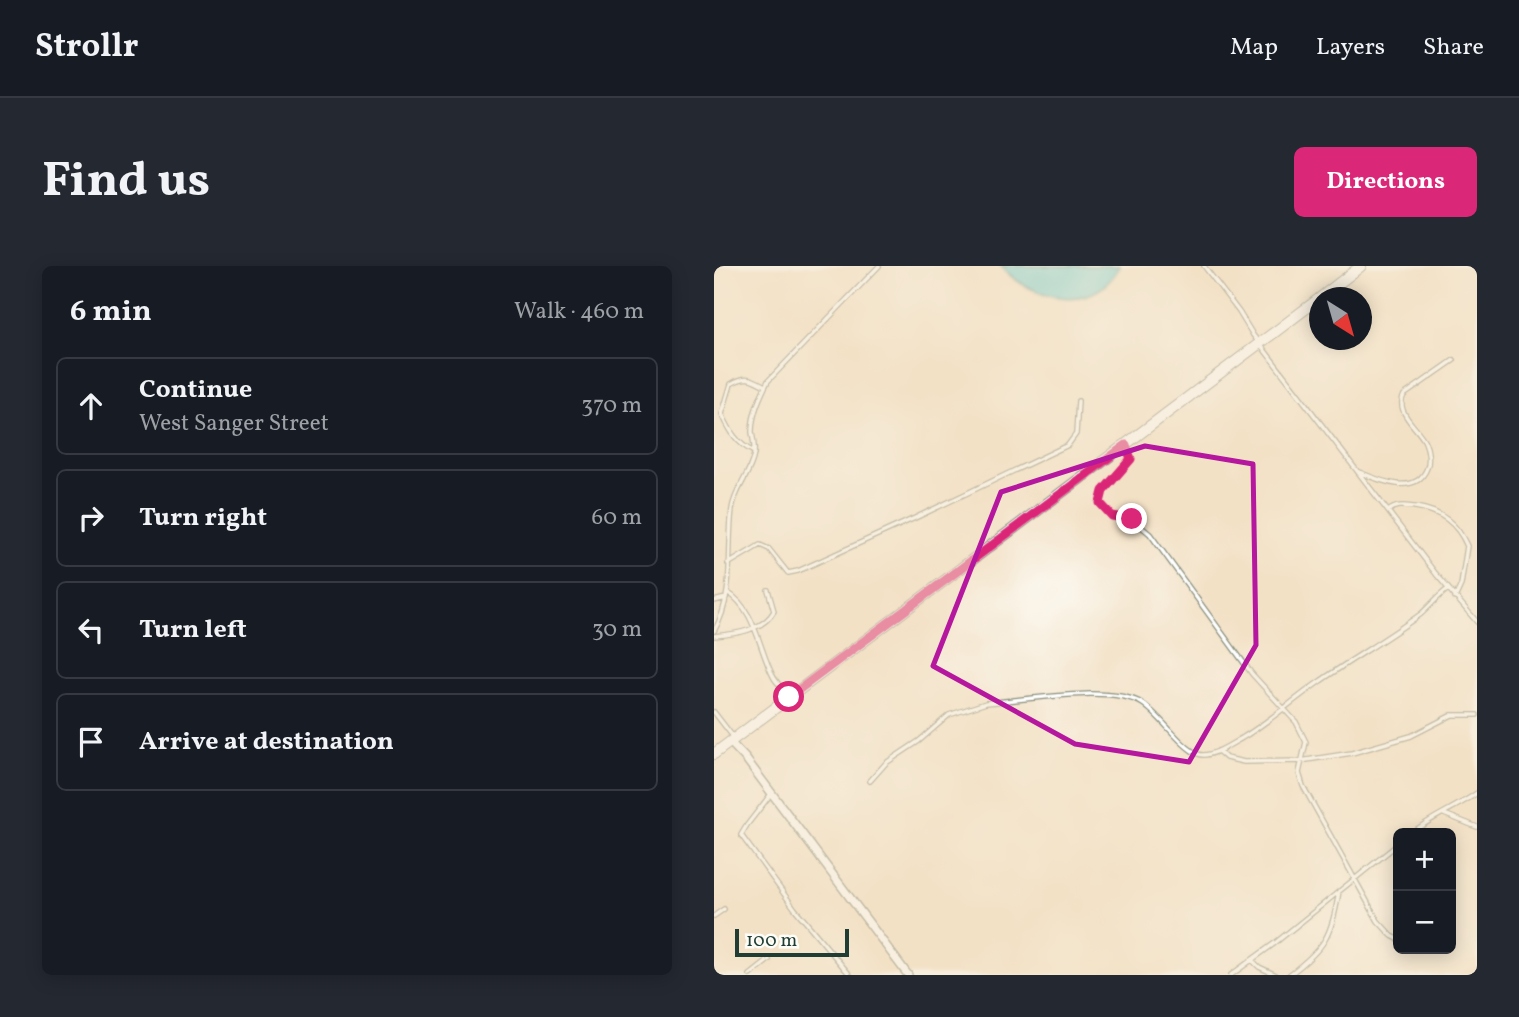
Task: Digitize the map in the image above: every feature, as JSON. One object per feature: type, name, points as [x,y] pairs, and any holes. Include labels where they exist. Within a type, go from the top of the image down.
[{"type":"main road","points":[[1334,287],[1361,266]]},
{"type":"main road","points":[[714,754],[1309,306]]},
{"type":"street","points":[[732,740],[908,975]]},
{"type":"lane","points":[[714,634],[726,598],[732,507],[737,489],[751,465],[755,412],[765,386],[879,266]]},
{"type":"lane","points":[[1204,266],[1259,344],[1455,598],[1477,622]]},
{"type":"lane","points":[[1357,471],[1397,484],[1407,484],[1422,477],[1427,468],[1427,450],[1424,440],[1403,411],[1401,401],[1404,395],[1454,360]]},
{"type":"lane","points":[[754,452],[735,439],[722,414],[732,384],[740,378],[748,377],[765,386]]},
{"type":"lane","points":[[728,564],[761,545],[769,549],[788,573],[797,571],[926,513],[1068,445],[1076,433],[1078,401]]},
{"type":"lane","points":[[1126,445],[1131,459],[1103,491],[1100,503],[1112,516],[1132,519],[1150,534],[1252,674],[1296,722],[1306,742],[1298,773],[1303,786],[1378,921],[1393,936]]},
{"type":"lane","points":[[1388,511],[1402,506],[1425,509],[1438,513],[1453,523],[1467,546],[1461,585],[1455,598]]},
{"type":"lane","points":[[870,781],[886,763],[919,741],[949,715],[986,703],[1097,694],[1118,695],[1140,702],[1155,713],[1197,754],[1205,755],[1218,751],[1251,732],[1283,707],[1401,628],[1448,589]]},
{"type":"lane","points":[[714,634],[760,627],[768,621],[774,611],[768,590]]},
{"type":"lane","points":[[726,592],[734,596],[754,628],[774,678],[789,697]]},
{"type":"lane","points":[[714,601],[726,598]]},
{"type":"lane","points":[[714,712],[732,740]]},
{"type":"lane","points":[[1218,751],[1226,758],[1244,762],[1300,761],[1352,752],[1402,739],[1452,715],[1477,715]]},
{"type":"lane","points":[[1418,828],[1477,793]]},
{"type":"lane","points":[[772,794],[741,835],[795,909],[850,975]]},
{"type":"lane","points":[[1444,814],[1477,827]]},
{"type":"lane","points":[[1231,975],[1393,849]]},
{"type":"lane","points":[[1289,975],[1312,958],[1328,938],[1339,891]]},
{"type":"lane","points":[[714,916],[724,909]]},
{"type":"lane","points":[[750,975],[769,960]]},
{"type":"lane","points":[[1252,960],[1259,967],[1276,975]]},
{"type":"highlighted area","points":[[1145,446],[1253,464],[1256,645],[1189,762],[1075,744],[933,666],[1001,492]]},
{"type":"water","points":[[1001,266],[1120,266],[1098,290],[1087,295],[1064,297],[1052,296],[1028,287]]},
{"type":"route","points":[[789,697],[1126,445],[1131,459],[1103,491],[1100,503],[1112,516],[1132,519]]}]
